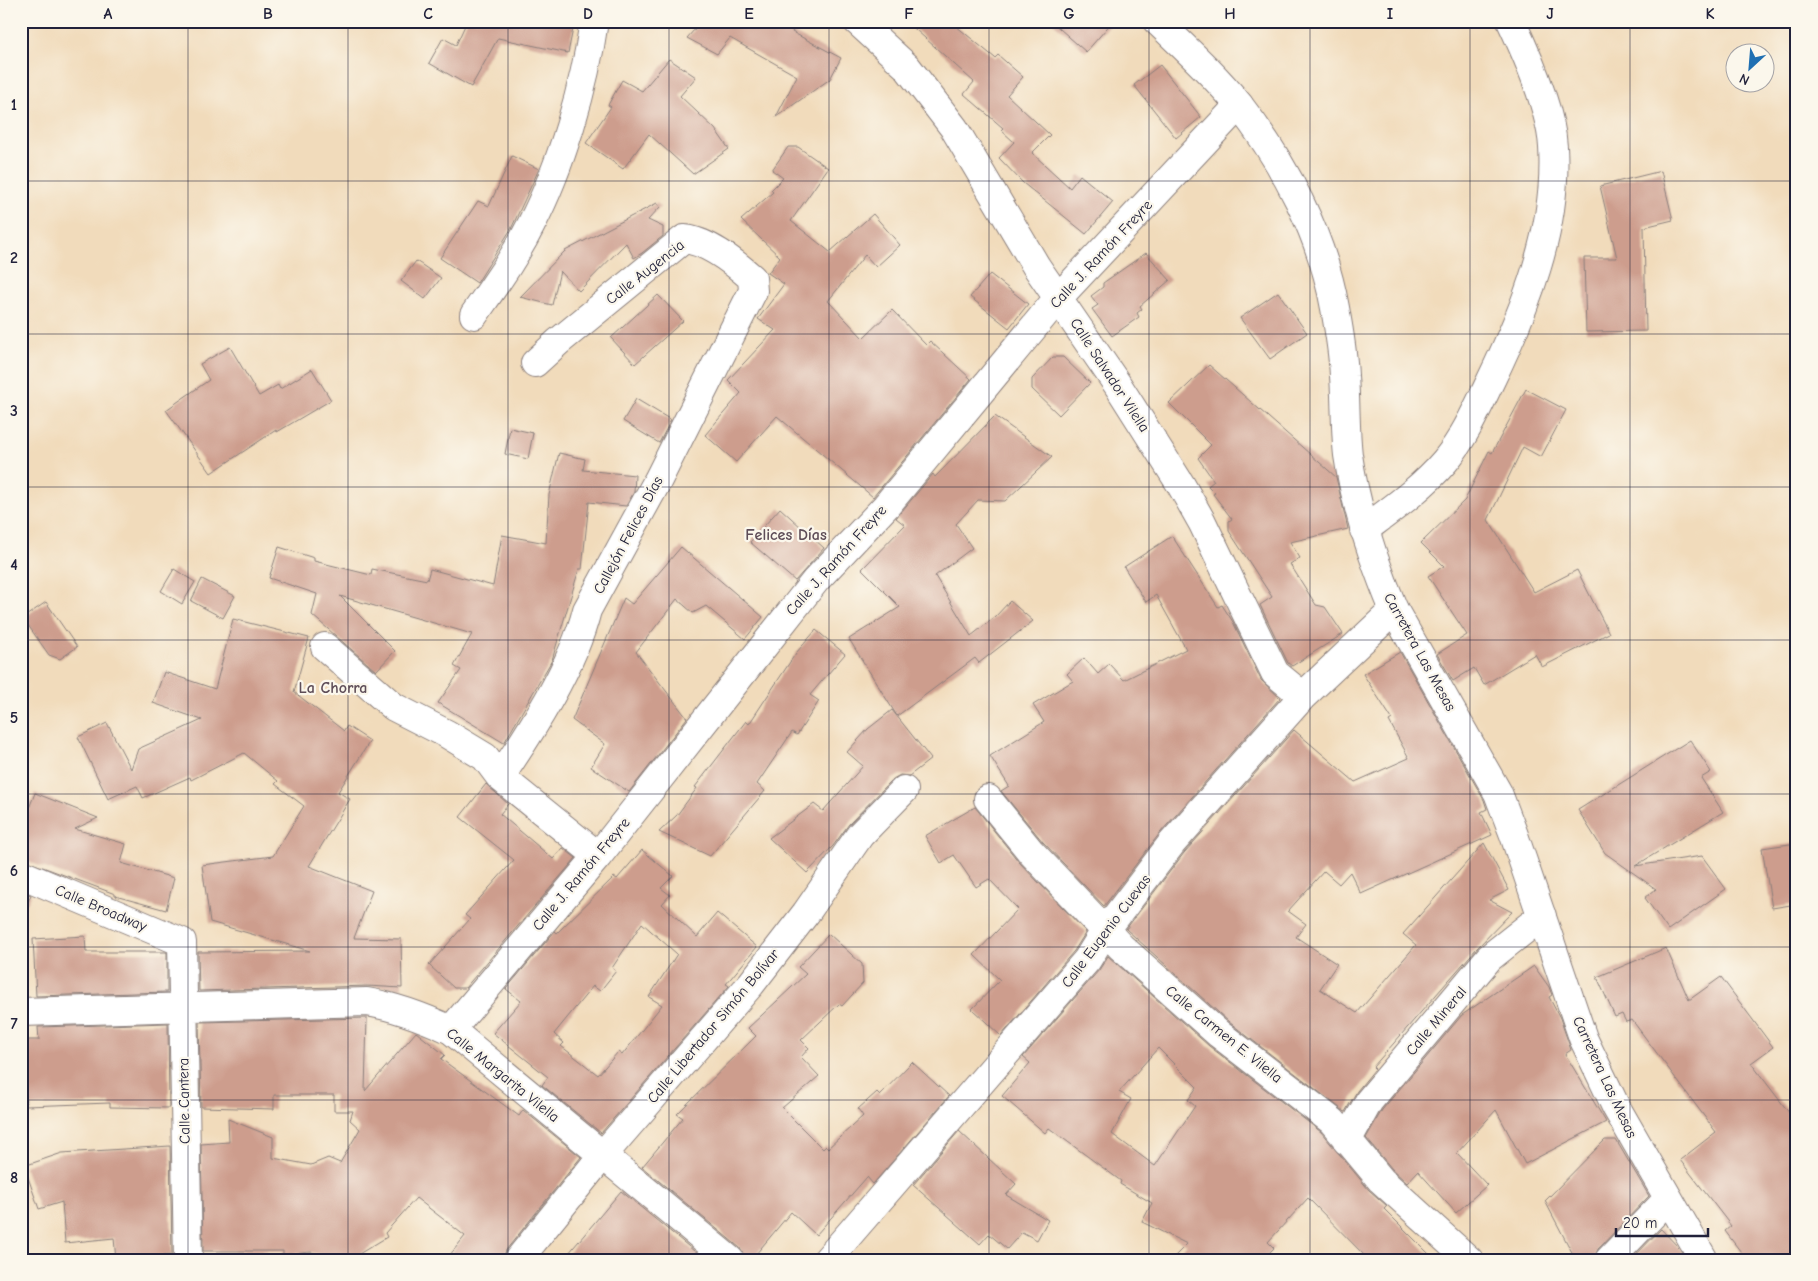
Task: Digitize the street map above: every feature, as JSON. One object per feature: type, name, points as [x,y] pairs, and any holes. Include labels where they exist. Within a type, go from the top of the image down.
[{"type":"street","points":[[474,315],[508,265],[532,224],[557,164],[591,43],[594,21]]},
{"type":"street","name":"Calle Salvador Vilella","points":[[857,21],[907,67],[954,128],[1036,266],[1181,485],[1202,522],[1275,673],[1303,696]]},
{"type":"street","name":"Carretera Las Mesas","points":[[1157,21],[1204,66],[1239,105],[1270,151],[1307,216],[1323,259],[1335,308],[1344,374],[1348,454],[1364,530],[1394,610],[1498,793],[1583,1038],[1616,1107],[1704,1260]]},
{"type":"street","points":[[1364,530],[1419,488],[1454,448],[1481,401],[1505,353],[1534,281],[1550,194],[1553,146],[1546,109],[1511,21]]},
{"type":"street","name":"Calle J. Ramón Freyre","points":[[451,1030],[598,856],[816,580],[886,506],[1058,298],[1239,105]]},
{"type":"street","name":"Calle Augencia","points":[[535,363],[684,239],[691,240],[708,248],[740,267],[752,278],[753,291]]},
{"type":"street","name":"Callejón Felices Días","points":[[500,777],[551,694],[582,629],[587,610],[658,480],[753,291]]},
{"type":"street","name":"Calle Eugenio Cuevas","points":[[827,1260],[1087,960],[1106,931],[1172,843],[1303,696],[1394,610]]},
{"type":"street","points":[[325,647],[394,707],[447,734],[485,757],[500,777],[598,856]]},
{"type":"street","name":"Calle Libertador Simón Bolívar","points":[[518,1260],[602,1156],[773,956],[806,913],[860,835],[904,790]]},
{"type":"street","name":"Calle Carmen E. Vilella","points":[[988,799],[1031,852],[1106,931],[1219,1034],[1332,1121],[1381,1180],[1469,1260]]},
{"type":"street","name":"Calle Broadway","points":[[21,874],[182,942]]},
{"type":"street","name":"Calle Mineral","points":[[1347,1141],[1369,1101],[1489,958],[1542,916]]},
{"type":"street","name":"Calle Cantera","points":[[182,942],[188,1260]]},
{"type":"street","name":"Calle Margarita Vilella","points":[[21,1012],[368,1002],[392,1006],[422,1016],[451,1030],[730,1260]]},
{"type":"street","points":[[1609,1260],[1668,1199]]},
{"type":"building","points":[[467,21],[561,21],[574,24],[568,53],[498,38],[471,87],[429,63],[443,38],[456,45]]},
{"type":"building","points":[[695,21],[798,21],[792,32],[841,58],[830,79],[776,117],[797,76],[730,38],[717,54],[687,38],[695,29]]},
{"type":"building","points":[[906,21],[950,21],[995,58],[998,55],[1023,77],[1007,95],[1050,135],[1032,153],[1070,188],[1080,175],[1113,202],[1086,234],[1023,183],[999,158],[1014,142],[1001,130],[1003,128],[964,94],[974,82]]},
{"type":"building","points":[[1051,21],[1113,21],[1086,52]]},
{"type":"building","points":[[669,59],[696,77],[680,96],[715,129],[729,149],[693,174],[649,134],[623,169],[586,143],[611,107],[608,105],[622,80],[642,91]]},
{"type":"building","points":[[1160,65],[1201,117],[1176,138],[1134,85]]},
{"type":"building","points":[[788,147],[798,147],[828,168],[791,221],[830,252],[873,214],[900,245],[876,267],[865,255],[828,301],[863,338],[892,310],[926,345],[930,341],[971,379],[873,497],[777,416],[736,462],[705,435],[741,393],[728,380],[775,330],[758,319],[784,284],[768,273],[780,257],[741,220],[773,192],[771,190],[783,178],[772,170]]},
{"type":"building","points":[[512,156],[539,169],[511,229],[477,283],[440,258],[478,201],[489,206]]},
{"type":"building","points":[[1661,171],[1673,220],[1644,227],[1646,331],[1586,332],[1584,258],[1617,258],[1600,186]]},
{"type":"building","points":[[657,203],[660,207],[648,220],[663,227],[663,236],[642,253],[634,258],[626,243],[579,291],[560,271],[552,305],[520,297],[565,251]]},
{"type":"building","points":[[1146,253],[1170,280],[1140,306],[1142,309],[1137,313],[1139,317],[1112,336],[1092,309],[1098,305],[1091,296],[1103,287],[1103,283]]},
{"type":"building","points":[[416,261],[441,278],[425,299],[401,281]]},
{"type":"building","points":[[990,274],[1028,304],[1009,328],[970,297]]},
{"type":"building","points":[[1278,292],[1307,333],[1270,359],[1240,318]]},
{"type":"building","points":[[658,295],[683,321],[635,364],[611,338]]},
{"type":"building","points":[[230,347],[259,396],[278,385],[280,389],[312,369],[331,400],[277,432],[276,430],[211,473],[166,410],[209,380],[200,364]]},
{"type":"building","points":[[1053,357],[1063,357],[1090,383],[1059,415],[1032,389],[1032,379]]},
{"type":"building","points":[[1209,365],[1336,477],[1348,529],[1290,542],[1300,558],[1290,564],[1316,605],[1325,607],[1343,634],[1292,666],[1288,663],[1260,605],[1272,597],[1229,531],[1229,521],[1232,519],[1213,494],[1215,493],[1208,486],[1214,481],[1198,458],[1211,445],[1169,403]]},
{"type":"building","points":[[1526,389],[1566,410],[1541,457],[1523,447],[1488,520],[1534,592],[1577,570],[1609,633],[1542,667],[1535,654],[1484,685],[1474,668],[1453,681],[1437,654],[1467,635],[1428,576],[1444,566],[1421,543],[1465,500],[1489,451],[1492,453]]},
{"type":"building","points":[[636,399],[671,420],[659,443],[623,421]]},
{"type":"building","points":[[995,416],[1052,457],[1005,501],[978,500],[956,524],[972,548],[935,576],[971,636],[995,617],[1010,601],[1033,621],[979,663],[975,658],[897,716],[849,639],[900,607],[862,569],[905,525],[896,518],[933,474],[935,477]]},
{"type":"building","points":[[510,428],[533,433],[528,459],[505,454]]},
{"type":"building","points":[[559,453],[585,459],[583,470],[635,475],[634,492],[626,506],[589,502],[582,569],[579,569],[552,660],[504,743],[438,703],[461,670],[454,666],[472,634],[340,596],[395,651],[376,671],[312,615],[317,594],[269,578],[279,547],[314,558],[314,561],[371,575],[372,569],[427,580],[430,569],[493,586],[502,535],[546,543],[549,495]]},
{"type":"building","points":[[780,508],[824,548],[795,581],[750,542]]},
{"type":"building","points":[[1172,536],[1218,607],[1222,605],[1233,622],[1261,680],[1280,698],[1160,833],[1104,906],[1043,842],[1001,791],[1009,786],[990,756],[1044,722],[1033,705],[1073,681],[1067,674],[1084,658],[1098,674],[1109,664],[1124,680],[1186,649],[1156,595],[1146,602],[1124,567]]},
{"type":"building","points":[[681,547],[763,617],[745,639],[706,606],[693,613],[677,599],[636,652],[687,718],[629,792],[591,767],[605,744],[572,720],[624,598],[632,604]]},
{"type":"building","points":[[174,569],[195,582],[182,604],[161,591]]},
{"type":"building","points":[[202,579],[235,596],[223,618],[191,601]]},
{"type":"building","points":[[46,602],[77,647],[60,659],[49,655],[23,618]]},
{"type":"building","points":[[233,619],[309,638],[294,692],[344,731],[347,726],[370,741],[338,792],[350,799],[309,866],[372,891],[354,938],[401,939],[402,988],[367,986],[199,991],[198,952],[310,951],[210,922],[202,865],[273,856],[304,806],[275,784],[278,781],[244,753],[191,780],[190,777],[143,798],[137,786],[108,799],[78,737],[107,723],[131,769],[138,749],[202,720],[153,703],[164,672],[215,689]]},
{"type":"building","points":[[816,630],[845,654],[810,695],[819,701],[797,735],[792,732],[757,784],[765,791],[710,856],[659,832],[677,815],[697,788],[695,787],[746,721],[749,724],[796,653]]},
{"type":"building","points":[[1400,652],[1484,800],[1487,809],[1481,812],[1492,835],[1361,894],[1350,872],[1339,884],[1324,871],[1288,911],[1306,924],[1296,937],[1337,964],[1320,989],[1357,1013],[1416,945],[1403,934],[1484,843],[1509,890],[1489,900],[1512,912],[1477,948],[1373,1067],[1375,1069],[1357,1091],[1345,1112],[1229,1022],[1126,929],[1184,853],[1294,730],[1355,782],[1409,758],[1389,721],[1392,719],[1363,674]]},
{"type":"building","points":[[892,710],[931,759],[909,776],[900,775],[893,779],[849,824],[833,846],[807,873],[769,838],[814,804],[823,811],[863,766],[847,752],[868,729]]},
{"type":"building","points":[[1690,740],[1711,772],[1701,778],[1723,812],[1635,866],[1702,856],[1726,889],[1668,930],[1645,898],[1656,889],[1605,853],[1578,810]]},
{"type":"building","points":[[486,784],[508,804],[500,814],[553,859],[563,848],[576,858],[465,988],[454,988],[429,965],[470,919],[465,915],[514,860],[460,817]]},
{"type":"building","points":[[35,793],[98,818],[75,829],[126,844],[121,863],[174,878],[166,910],[115,896],[115,894],[21,859],[21,828]]},
{"type":"building","points":[[975,807],[1019,862],[1086,932],[1074,951],[1001,1036],[972,1009],[1000,980],[974,955],[1018,909],[989,879],[976,887],[954,855],[941,863],[925,836]]},
{"type":"building","points":[[1797,843],[1797,904],[1772,908],[1762,848]]},
{"type":"building","points":[[642,850],[673,876],[661,888],[670,895],[662,904],[697,937],[717,913],[757,947],[726,984],[729,986],[601,1133],[542,1085],[548,1077],[493,1033],[521,1001],[506,989],[555,931],[557,933],[614,877],[617,879]],"holes":[[[642,923],[677,954],[649,997],[662,1005],[622,1055],[618,1052],[598,1075],[561,1046],[564,1043],[554,1034],[593,986],[600,991],[616,971],[612,968]]]},
{"type":"building","points":[[21,891],[31,895],[21,915]]},
{"type":"building","points":[[829,934],[862,964],[863,983],[842,1006],[839,1004],[801,1040],[809,1048],[801,1057],[819,1076],[782,1108],[823,1149],[826,1146],[828,1148],[863,1116],[858,1109],[877,1092],[880,1095],[912,1062],[949,1096],[873,1184],[867,1177],[816,1235],[791,1212],[751,1260],[745,1260],[740,1248],[642,1167],[683,1118],[677,1114],[756,1036],[748,1028],[806,974],[798,967]]},
{"type":"building","points":[[85,936],[86,952],[167,952],[167,992],[36,996],[33,939]]},
{"type":"building","points":[[1666,948],[1689,1000],[1721,977],[1773,1047],[1751,1063],[1797,1123],[1797,1260],[1747,1260],[1725,1231],[1731,1226],[1680,1160],[1716,1132],[1632,1020],[1626,1022],[1622,1014],[1615,1017],[1597,977]]},
{"type":"building","points":[[1108,956],[1209,1046],[1321,1132],[1369,1190],[1387,1206],[1384,1209],[1435,1260],[1369,1260],[1308,1198],[1268,1242],[1274,1248],[1262,1260],[1171,1260],[1187,1244],[1142,1222],[1152,1203],[1120,1184],[1121,1181],[1049,1128],[1045,1133],[1002,1096],[1030,1063],[1023,1057],[1099,970]],"holes":[[[1158,1048],[1197,1087],[1188,1100],[1195,1106],[1155,1166],[1112,1134],[1131,1099],[1119,1092]]]},
{"type":"building","points":[[1534,966],[1549,987],[1552,995],[1549,997],[1560,1018],[1571,1050],[1565,1054],[1606,1122],[1525,1164],[1496,1110],[1457,1153],[1487,1185],[1456,1213],[1418,1171],[1407,1183],[1392,1169],[1366,1138],[1382,1110],[1462,1015]]},
{"type":"building","points":[[367,1018],[365,1091],[416,1032],[445,1055],[441,1059],[519,1116],[523,1110],[581,1157],[506,1250],[503,1260],[446,1260],[465,1236],[416,1198],[385,1233],[387,1237],[349,1260],[339,1260],[311,1252],[283,1255],[283,1251],[203,1251],[201,1144],[229,1142],[228,1119],[273,1137],[273,1158],[311,1165],[328,1158],[340,1163],[360,1129],[350,1120],[353,1111],[334,1111],[334,1095],[274,1095],[274,1109],[201,1107],[199,1022]]},
{"type":"building","points":[[168,1023],[169,1108],[110,1107],[110,1103],[26,1106],[24,1040],[39,1040],[38,1027]]},
{"type":"building","points":[[959,1131],[1016,1184],[1006,1195],[1048,1220],[1037,1240],[1022,1232],[1007,1249],[989,1234],[980,1244],[913,1185]]},
{"type":"building","points":[[1605,1140],[1616,1140],[1649,1196],[1598,1249],[1594,1260],[1576,1260],[1545,1201]]},
{"type":"building","points":[[170,1146],[172,1255],[116,1260],[114,1238],[65,1243],[62,1202],[39,1209],[24,1166],[62,1153]]},
{"type":"building","points":[[621,1191],[705,1260],[563,1260]]},
{"type":"building","points":[[1661,1229],[1680,1249],[1686,1260],[1631,1260]]},
{"type":"district","name":"Felices Días","points":[[786,534]]},
{"type":"district","name":"La Chorra","points":[[333,687]]}]
